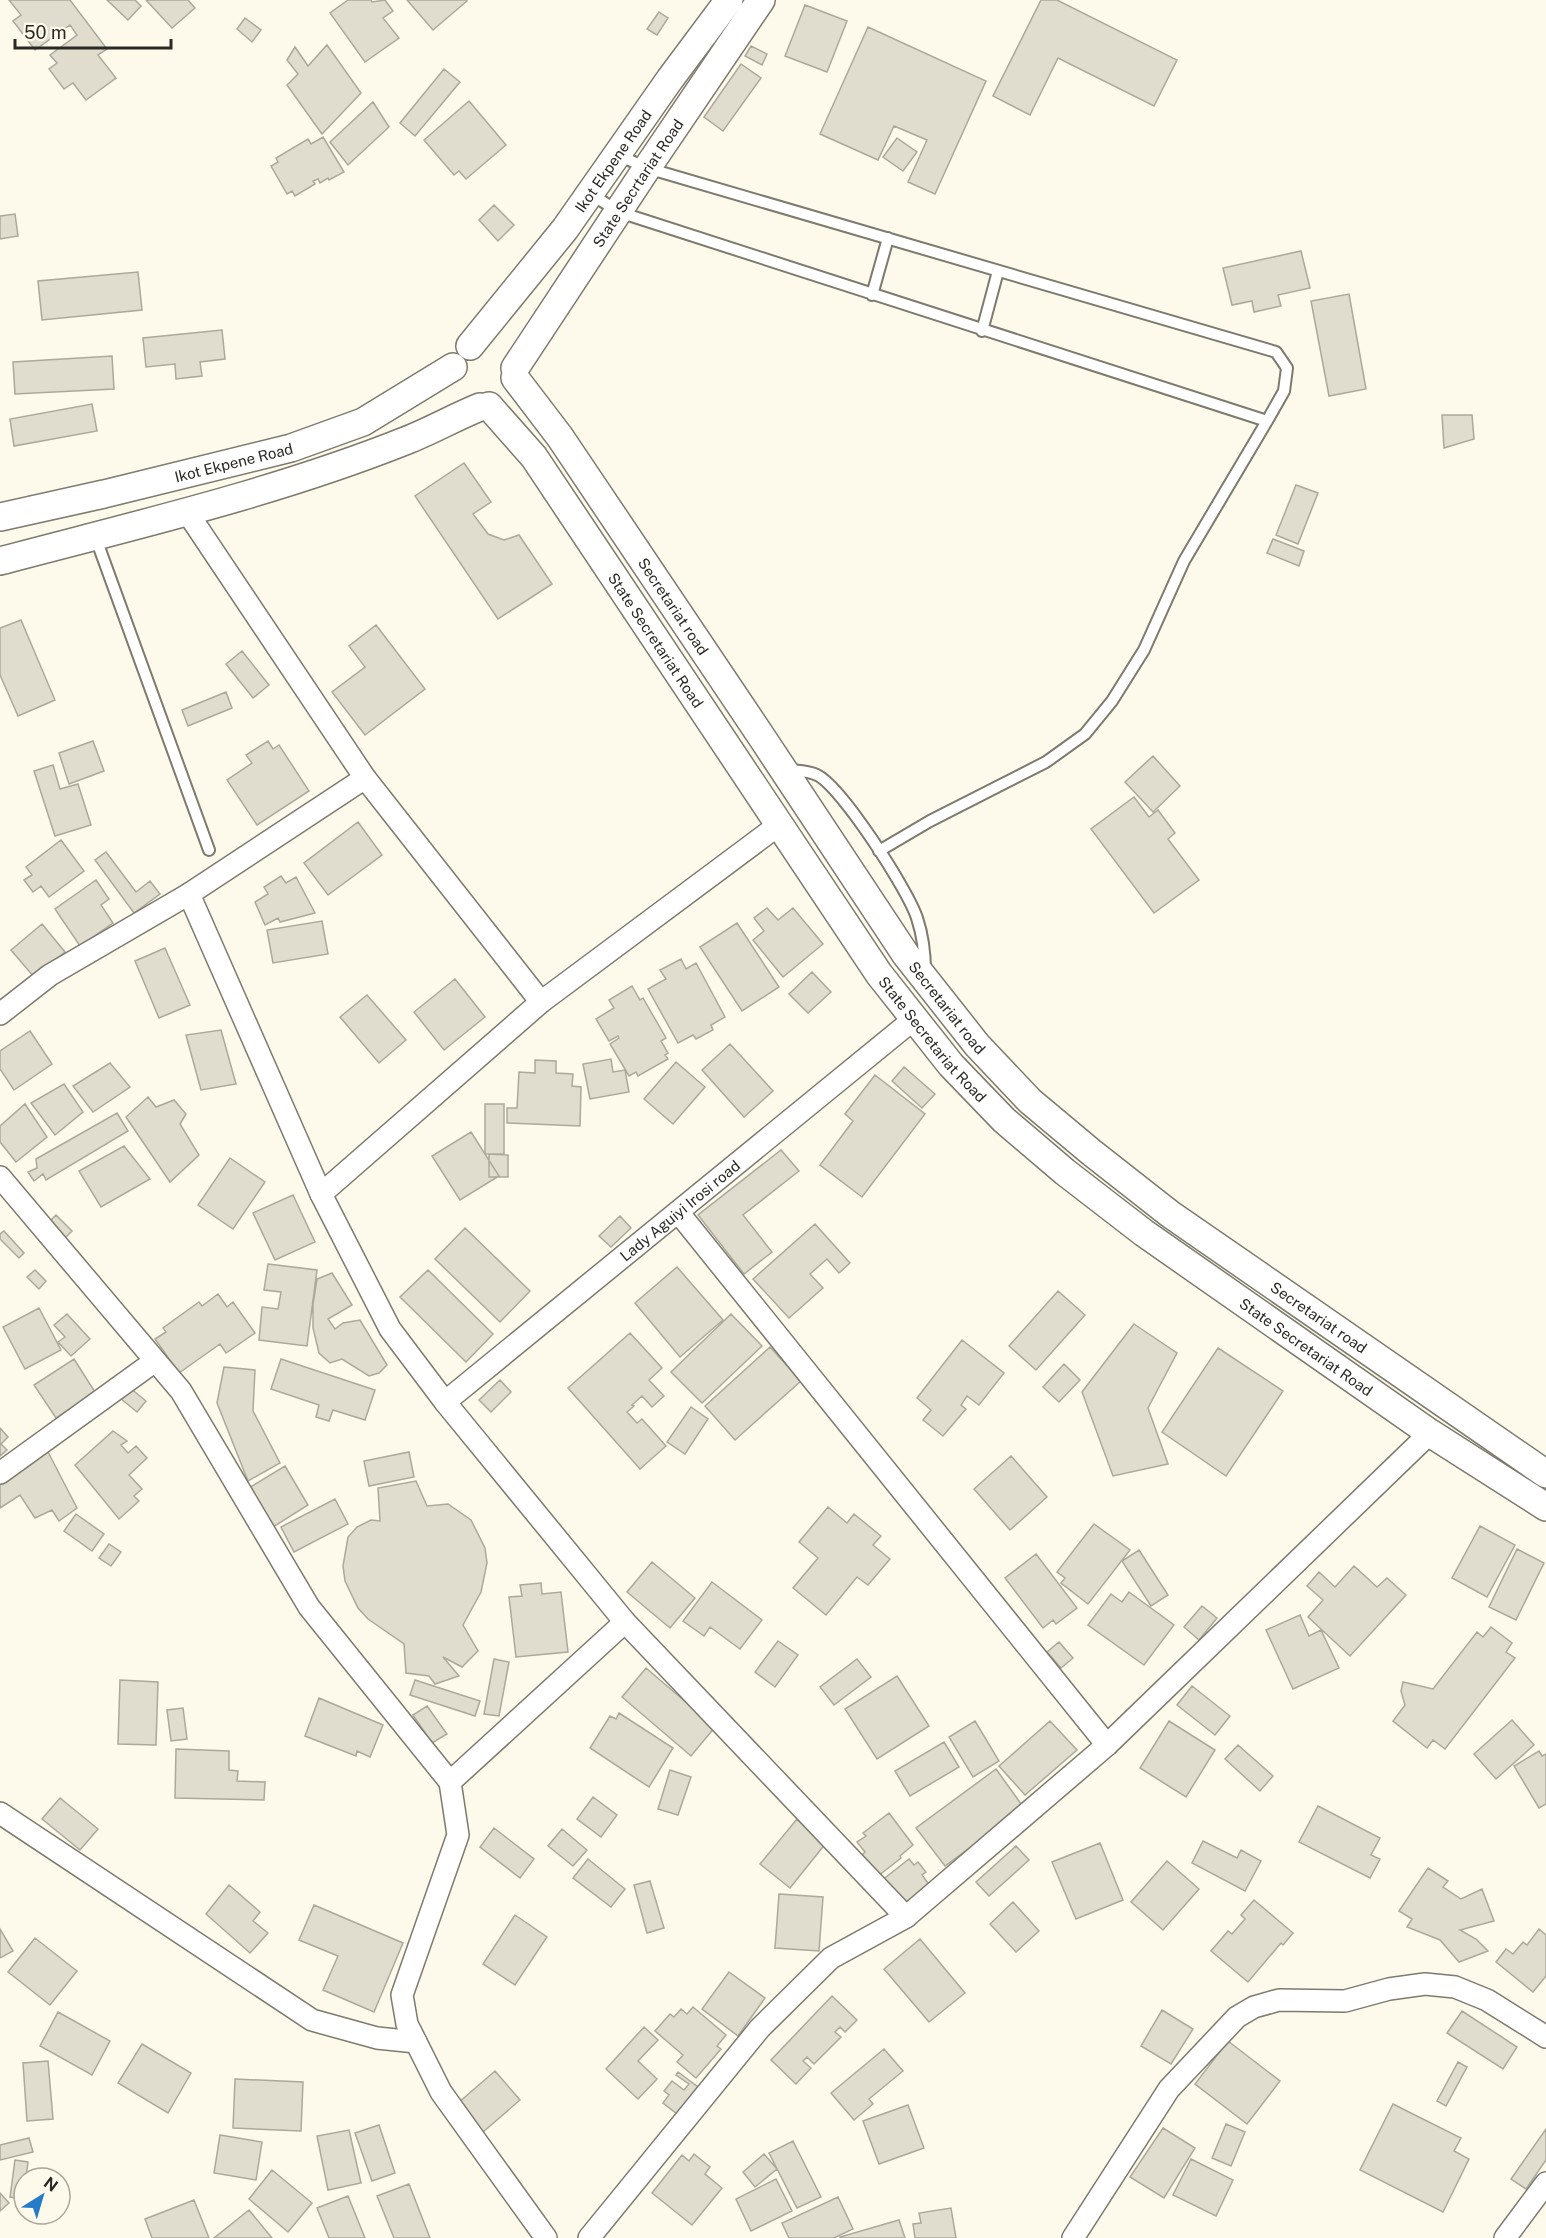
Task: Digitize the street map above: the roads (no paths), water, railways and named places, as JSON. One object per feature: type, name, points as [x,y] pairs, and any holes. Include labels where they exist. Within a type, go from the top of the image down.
[{"type":"street","name":"Ikot Ekpene Road","points":[[470,346],[566,229],[729,0]]},
{"type":"street","name":"State Secrtariat Road","points":[[515,373],[647,168],[761,0]]},
{"type":"street","points":[[0,561],[187,512],[315,472],[407,440],[484,406],[502,401],[511,392],[515,373],[510,358],[502,349],[492,344],[481,343],[470,346],[459,355],[453,367],[452,380],[458,393],[467,402],[484,406]]},
{"type":"street","name":"Ikot Ekpene Road","points":[[0,517],[291,448],[363,422],[453,367]]},
{"type":"street","name":"Secretariat road","points":[[515,373],[906,955],[992,1061],[1030,1101],[1170,1214],[1541,1465]]},
{"type":"street","name":"State Secretariat Road","points":[[484,406],[534,457],[879,974],[951,1065],[1004,1120],[1065,1172],[1144,1233],[1430,1433],[1546,1507]]},
{"type":"street","points":[[187,512],[365,778],[541,1002]]},
{"type":"street","points":[[0,1014],[50,975],[189,894],[365,778]]},
{"type":"street","points":[[321,1194],[541,1002],[780,824]]},
{"type":"street","points":[[189,894],[321,1194],[390,1329],[445,1402],[625,1622],[906,1917]]},
{"type":"street","name":"Lady Aguiyi Irosi road","points":[[445,1402],[914,1019]]},
{"type":"street","points":[[0,1177],[181,1391],[309,1607],[450,1782],[458,1835],[402,1995],[407,2024],[441,2092],[546,2238]]},
{"type":"street","points":[[678,1212],[1107,1745]]},
{"type":"street","points":[[0,1473],[155,1361]]},
{"type":"street","points":[[590,2238],[760,2028],[831,1958],[906,1917],[1107,1745],[1430,1433]]},
{"type":"street","points":[[450,1782],[625,1622]]},
{"type":"street","points":[[0,1813],[312,2020],[377,2038],[416,2042]]},
{"type":"street","points":[[1073,2238],[1169,2089],[1237,2017],[1254,2007],[1279,2000],[1345,2001],[1389,1989],[1425,1984],[1455,1987],[1487,2000],[1546,2037]]},
{"type":"street","points":[[1505,2238],[1546,2183]]},
{"type":"lane","points":[[618,155],[647,168],[1276,352],[1287,368],[1284,391],[1184,561],[1144,650],[1112,701],[1085,734],[1046,762],[930,821],[879,851]]},
{"type":"lane","points":[[591,194],[619,212],[982,331],[1267,421]]},
{"type":"lane","points":[[872,295],[888,238]]},
{"type":"lane","points":[[982,331],[998,271]]},
{"type":"lane","points":[[94,536],[209,850]]},
{"type":"lane","points":[[783,769],[815,774],[829,783],[895,873],[917,916],[925,949],[926,980]]}]
